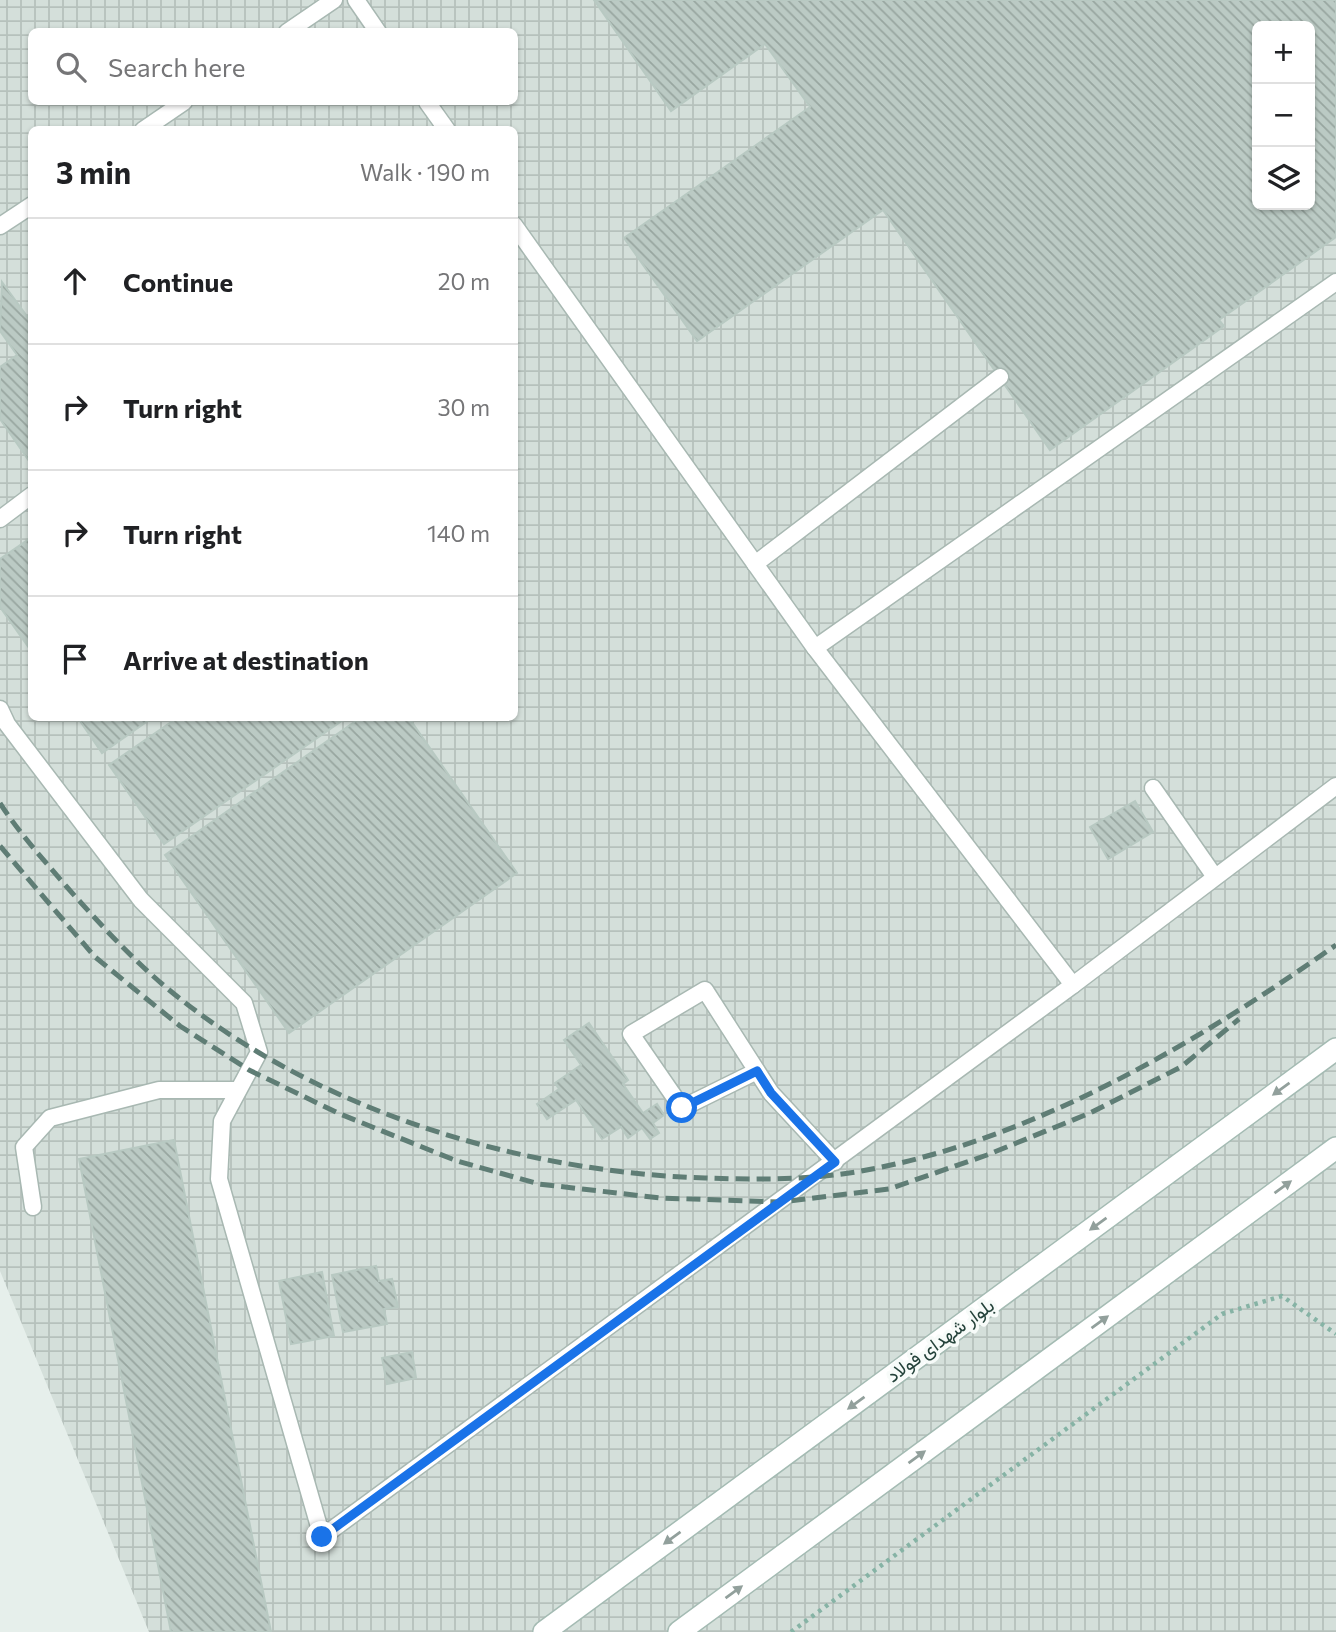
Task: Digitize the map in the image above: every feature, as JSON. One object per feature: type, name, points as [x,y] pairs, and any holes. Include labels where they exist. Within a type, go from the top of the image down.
[{"type":"street","name":"بلوار شهدای فولاد","points":[[544,1632],[1336,1049]]},
{"type":"street","points":[[679,1632],[1336,1148]]},
{"type":"lane","points":[[293,28],[334,0]]},
{"type":"lane","points":[[356,0],[375,28]]},
{"type":"lane","points":[[148,126],[180,105]]},
{"type":"lane","points":[[430,105],[444,126]]},
{"type":"lane","points":[[0,226],[28,208]]},
{"type":"lane","points":[[518,231],[815,648],[1073,985]]},
{"type":"lane","points":[[815,648],[1336,282]]},
{"type":"lane","points":[[755,564],[999,377]]},
{"type":"lane","points":[[0,519],[28,498]]},
{"type":"lane","points":[[0,709],[7,724],[141,900],[244,1003],[259,1052],[222,1121],[219,1179],[322,1537],[835,1162],[1336,786]]},
{"type":"lane","points":[[1153,788],[1214,877]]},
{"type":"lane","points":[[757,1071],[682,1108],[631,1034],[705,990],[757,1071],[771,1093],[835,1162]]},
{"type":"lane","points":[[33,1207],[24,1147],[50,1118],[159,1090],[238,1090]]},
{"type":"path","points":[[791,1632],[1222,1314],[1282,1296],[1336,1334]]},
{"type":"shaded area","points":[[0,0],[1336,0],[1336,1632],[149,1632],[0,1271]]},
{"type":"building","points":[[594,0],[1336,0],[1336,237],[1219,320],[1224,326],[1050,450],[883,210],[697,341],[624,238],[810,107],[765,44],[671,111]]},
{"type":"building","points":[[2,282],[28,318],[28,460],[0,419],[0,367],[17,355],[0,331]]},
{"type":"building","points":[[28,540],[28,646],[0,607],[0,559]]},
{"type":"building","points":[[80,721],[148,721],[102,753]]},
{"type":"building","points":[[173,721],[342,721],[164,844],[109,765]]},
{"type":"building","points":[[356,721],[411,721],[517,873],[289,1033],[165,855]]},
{"type":"building","points":[[1135,801],[1153,832],[1108,859],[1090,827]]},
{"type":"building","points":[[589,1023],[628,1080],[623,1084],[643,1113],[657,1104],[664,1115],[653,1123],[659,1133],[650,1139],[642,1128],[628,1138],[621,1127],[602,1139],[576,1100],[547,1119],[537,1104],[559,1089],[555,1083],[581,1065],[564,1040]]},
{"type":"building","points":[[174,1140],[271,1632],[171,1632],[79,1159]]},
{"type":"building","points":[[376,1266],[379,1281],[392,1279],[398,1307],[384,1309],[387,1324],[343,1332],[332,1275]]},
{"type":"building","points":[[322,1272],[334,1336],[291,1344],[279,1281]]},
{"type":"building","points":[[412,1352],[416,1378],[387,1384],[382,1358]]},
{"type":"railway","points":[[0,803],[66,886],[141,965],[225,1032],[287,1069],[353,1100],[422,1127],[563,1163],[635,1173],[726,1179],[810,1177],[852,1173],[934,1154],[995,1134],[1115,1081],[1229,1016],[1336,945]]},
{"type":"railway","points":[[0,846],[95,957],[180,1026],[249,1070],[340,1114],[457,1161],[539,1184],[660,1198],[781,1202],[889,1189],[987,1155],[1090,1113],[1181,1067],[1239,1019]]},
{"type":"route","points":[[322,1537],[835,1162],[771,1093],[757,1071],[682,1108]]}]
